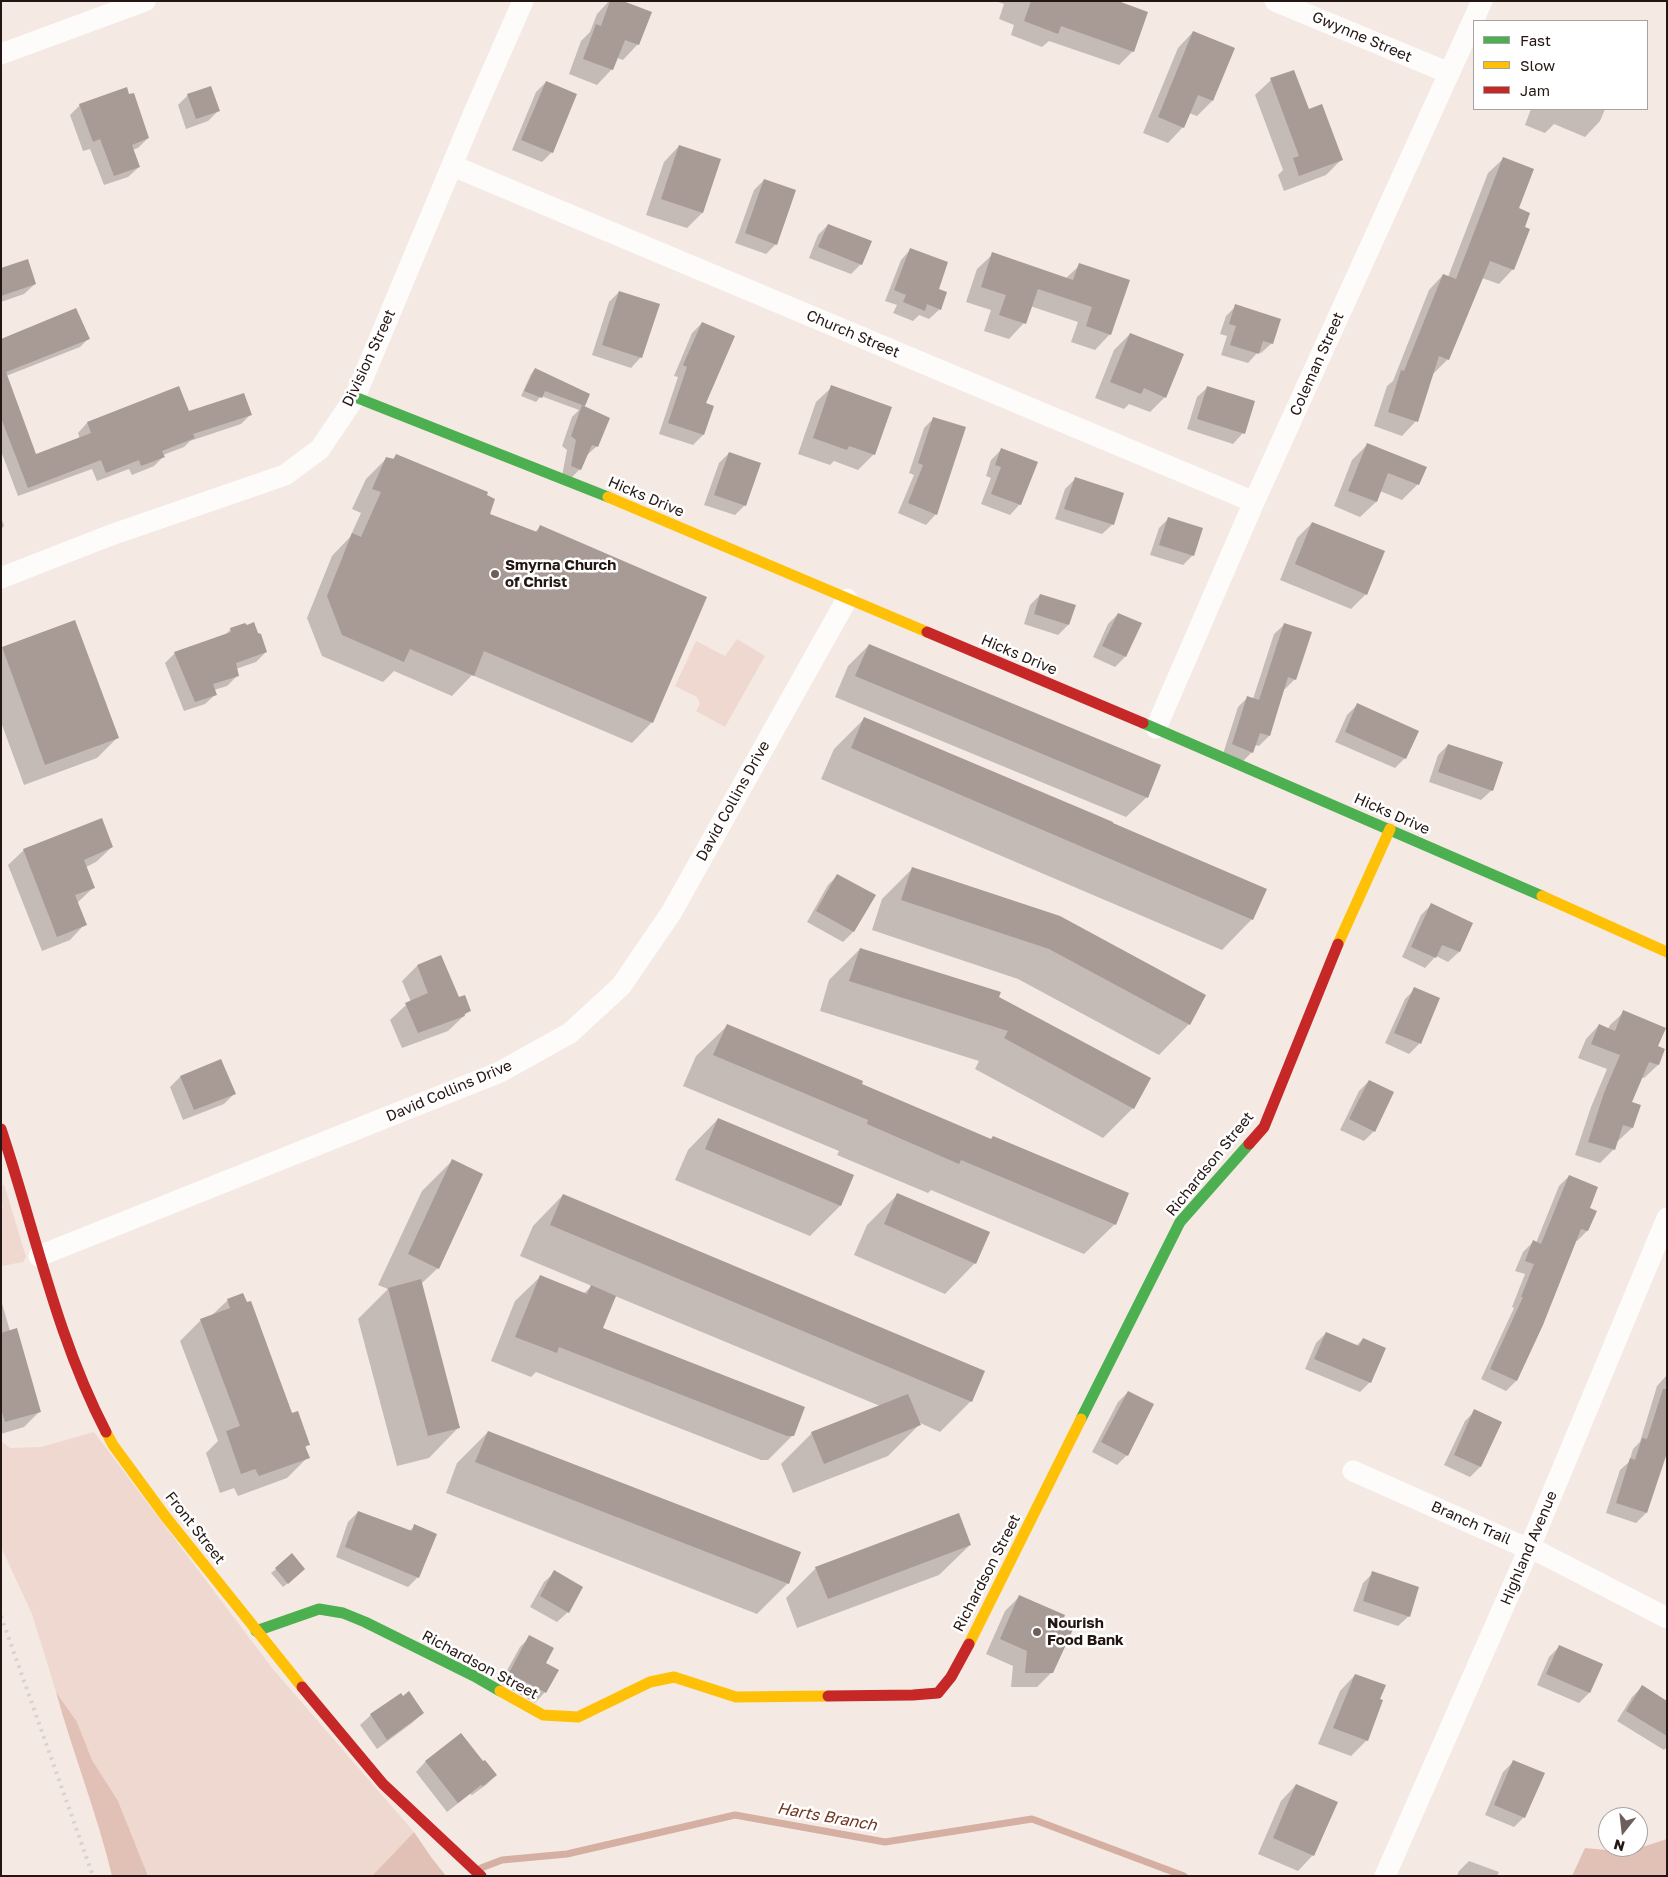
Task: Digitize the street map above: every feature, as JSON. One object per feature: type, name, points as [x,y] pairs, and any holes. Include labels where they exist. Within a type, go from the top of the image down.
[{"type":"street","points":[[1,54],[145,1]]},
{"type":"street","name":"Division Street","points":[[1,578],[111,535],[285,475],[320,449],[355,397],[523,1]]},
{"type":"street","name":"Gwynne Street","points":[[1275,1],[1449,73]]},
{"type":"street","name":"Coleman Street","points":[[1473,20],[1482,1]]},
{"type":"street","name":"Coleman Street","points":[[1156,728],[1254,502],[1473,21]]},
{"type":"street","name":"Church Street","points":[[453,166],[1254,502]]},
{"type":"street","name":"Hicks Drive","points":[[355,397],[613,499],[1156,728],[1667,952]]},
{"type":"street","name":"David Collins Drive","points":[[39,1256],[500,1072],[570,1033],[621,986],[671,913],[847,599]]},
{"type":"street","name":"Richardson Street","points":[[256,1631],[319,1609],[343,1613],[474,1676],[543,1714],[578,1716],[618,1699],[650,1682],[674,1677],[736,1697],[913,1696],[938,1693],[951,1677],[962,1657],[1180,1222],[1264,1127],[1325,974],[1390,829]]},
{"type":"street","name":"Front Street","points":[[1,1129],[39,1256],[70,1350],[90,1401],[113,1446],[165,1516],[256,1631],[383,1784],[480,1876]]},
{"type":"street","name":"Highland Avenue","points":[[1385,1876],[1529,1549],[1667,1218]]},
{"type":"street","name":"Branch Trail","points":[[1353,1471],[1529,1549],[1542,1553],[1667,1618]]},
{"type":"shaded area","points":[[737,639],[765,656],[725,727],[696,711],[700,704],[697,697],[675,686],[696,641],[725,656]]},
{"type":"shaded area","points":[[4,1184],[26,1257],[23,1262],[1,1266],[1,1208],[3,1207],[1,1187]]},
{"type":"shaded area","points":[[94,1432],[272,1668],[414,1832],[372,1876],[148,1876],[118,1801],[92,1760],[77,1722],[56,1692],[32,1614],[1,1547],[1,1441],[10,1448],[41,1447]]},
{"type":"shaded area","points":[[56,1692],[77,1722],[92,1760],[118,1801],[148,1876],[112,1876]]},
{"type":"shaded area","points":[[414,1832],[446,1876],[372,1876]]},
{"type":"shaded area","points":[[1667,1839],[1667,1876],[1572,1876],[1585,1848],[1598,1849],[1598,1857],[1648,1857],[1648,1845]]},
{"type":"building","points":[[610,1],[623,1],[652,12],[639,45],[625,40],[613,70],[583,59],[596,24],[601,26]]},
{"type":"building","points":[[1031,1],[1118,1],[1148,12],[1134,52],[1061,26],[1058,34],[1024,21]]},
{"type":"building","points":[[1193,31],[1235,48],[1213,101],[1198,95],[1184,128],[1158,117]]},
{"type":"building","points":[[1294,70],[1309,109],[1322,104],[1343,160],[1299,176],[1293,158],[1299,156],[1270,78]]},
{"type":"building","points":[[546,81],[577,94],[553,153],[521,140]]},
{"type":"building","points":[[211,86],[220,111],[196,119],[187,94]]},
{"type":"building","points":[[127,87],[129,94],[134,93],[149,138],[132,145],[140,167],[114,176],[100,139],[93,142],[79,104]]},
{"type":"building","points":[[679,145],[721,159],[703,213],[661,199]]},
{"type":"building","points":[[1503,157],[1534,169],[1519,208],[1530,213],[1525,227],[1530,229],[1514,270],[1490,261],[1449,360],[1439,356],[1418,422],[1388,412],[1401,370],[1404,371],[1443,274],[1456,279]]},
{"type":"building","points":[[764,179],[796,190],[777,245],[745,233]]},
{"type":"building","points":[[828,224],[872,241],[862,265],[818,247]]},
{"type":"building","points":[[910,248],[948,262],[939,289],[947,292],[941,310],[927,304],[925,311],[903,302],[906,295],[894,290]]},
{"type":"building","points":[[992,252],[1073,280],[1079,263],[1130,280],[1111,335],[1086,326],[1092,307],[1038,289],[1026,324],[999,315],[1006,295],[981,287]]},
{"type":"building","points":[[28,259],[36,284],[1,296],[1,268]]},
{"type":"building","points":[[619,291],[660,304],[642,358],[602,345]]},
{"type":"building","points":[[1235,304],[1281,319],[1273,344],[1263,341],[1259,354],[1230,345],[1236,326],[1229,324]]},
{"type":"building","points":[[76,308],[90,339],[6,372],[36,454],[91,433],[87,422],[179,386],[189,411],[244,393],[252,415],[193,434],[195,438],[162,451],[165,457],[141,466],[139,460],[106,473],[101,460],[28,488],[1,418],[1,339]]},
{"type":"building","points":[[702,322],[735,336],[706,403],[714,406],[704,435],[668,423],[687,367],[683,365]]},
{"type":"building","points":[[1130,333],[1184,354],[1166,398],[1144,388],[1141,394],[1110,382]]},
{"type":"building","points":[[535,368],[590,394],[585,406],[545,391],[542,398],[524,391]]},
{"type":"building","points":[[831,385],[892,407],[875,455],[849,446],[847,450],[813,438]]},
{"type":"building","points":[[1207,386],[1255,401],[1245,434],[1197,419]]},
{"type":"building","points":[[582,405],[610,418],[598,447],[592,445],[581,470],[571,466],[576,440],[571,436]]},
{"type":"building","points":[[933,417],[966,427],[937,515],[908,503],[923,465],[918,463]]},
{"type":"building","points":[[1367,443],[1427,467],[1419,485],[1388,473],[1377,502],[1348,491]]},
{"type":"building","points":[[1001,448],[1038,462],[1021,505],[991,494],[1001,467],[995,465]]},
{"type":"building","points":[[729,452],[761,463],[746,506],[714,495]]},
{"type":"building","name":"Smyrna Church of Christ","points":[[396,454],[488,492],[487,495],[495,499],[490,514],[537,532],[540,525],[707,597],[653,723],[484,651],[474,676],[410,649],[404,662],[342,635],[327,596],[352,533],[361,537],[381,492],[372,489],[386,457],[394,459]]},
{"type":"building","points":[[1075,477],[1124,493],[1114,525],[1064,509]]},
{"type":"building","points":[[1168,517],[1203,528],[1194,556],[1159,545]]},
{"type":"building","points":[[1312,522],[1385,551],[1367,595],[1295,564]]},
{"type":"building","points":[[1040,594],[1076,605],[1069,625],[1034,614]]},
{"type":"building","points":[[1118,613],[1142,623],[1126,657],[1102,646]]},
{"type":"building","points":[[75,620],[119,738],[45,765],[2,647]]},
{"type":"building","points":[[254,622],[258,633],[261,634],[267,652],[236,663],[239,676],[213,684],[217,695],[195,702],[174,652],[231,632],[230,628]]},
{"type":"building","points":[[1284,623],[1312,632],[1296,680],[1288,677],[1270,736],[1260,733],[1253,753],[1232,744],[1247,696],[1259,700]]},
{"type":"building","points":[[869,644],[1161,765],[1148,798],[855,676]]},
{"type":"building","points":[[1357,703],[1419,731],[1406,759],[1345,732]]},
{"type":"building","points":[[864,717],[1267,889],[1253,920],[851,748]]},
{"type":"building","points":[[1448,744],[1503,762],[1493,791],[1438,772]]},
{"type":"building","points":[[102,818],[113,847],[84,860],[95,888],[75,895],[87,925],[57,937],[23,849]]},
{"type":"building","points":[[912,867],[1060,916],[1206,995],[1190,1025],[1049,949],[901,900]]},
{"type":"building","points":[[837,874],[876,895],[854,932],[816,911]]},
{"type":"building","points":[[1431,903],[1473,923],[1460,952],[1442,945],[1436,958],[1411,947]]},
{"type":"building","points":[[860,948],[1001,992],[999,997],[1151,1078],[1134,1109],[1004,1038],[1008,1031],[849,981]]},
{"type":"building","points":[[441,955],[459,997],[465,995],[471,1011],[464,1014],[465,1016],[418,1033],[405,1003],[428,993],[417,965]]},
{"type":"building","points":[[1414,987],[1440,998],[1421,1044],[1394,1033]]},
{"type":"building","points":[[1623,1010],[1666,1028],[1658,1046],[1665,1049],[1659,1065],[1649,1062],[1632,1102],[1641,1105],[1633,1128],[1623,1125],[1615,1150],[1588,1142],[1604,1093],[1620,1055],[1591,1044],[1599,1024],[1615,1031]]},
{"type":"building","points":[[727,1024],[863,1081],[862,1084],[991,1139],[993,1136],[1129,1193],[1116,1225],[961,1160],[959,1164],[867,1124],[868,1120],[713,1055]]},
{"type":"building","points":[[221,1059],[236,1094],[194,1110],[180,1076]]},
{"type":"building","points":[[1369,1080],[1394,1092],[1375,1132],[1349,1119]]},
{"type":"building","points":[[718,1118],[854,1175],[841,1206],[705,1149]]},
{"type":"building","points":[[452,1159],[483,1174],[439,1269],[408,1254]]},
{"type":"building","points":[[1569,1175],[1598,1187],[1590,1208],[1597,1211],[1588,1231],[1581,1229],[1543,1325],[1517,1381],[1490,1369],[1523,1297],[1521,1297],[1534,1264],[1525,1261],[1533,1240],[1541,1244]]},
{"type":"building","points":[[897,1193],[990,1232],[976,1264],[884,1224]]},
{"type":"building","points":[[563,1194],[985,1371],[972,1402],[550,1225]]},
{"type":"building","points":[[540,1275],[587,1294],[591,1285],[616,1296],[603,1328],[805,1407],[794,1436],[787,1436],[559,1347],[557,1353],[515,1337]]},
{"type":"building","points":[[421,1279],[460,1428],[428,1436],[388,1288]]},
{"type":"building","points":[[243,1293],[247,1302],[251,1301],[292,1413],[298,1411],[310,1445],[305,1446],[310,1458],[259,1476],[255,1469],[241,1474],[226,1431],[240,1426],[200,1319],[230,1308],[227,1299]]},
{"type":"building","points":[[17,1328],[41,1412],[5,1422],[1,1409],[1,1333]]},
{"type":"building","points":[[1326,1332],[1359,1346],[1363,1338],[1386,1348],[1371,1383],[1314,1359]]},
{"type":"building","points":[[1663,1389],[1667,1389],[1667,1453],[1647,1513],[1616,1503],[1630,1458],[1635,1460],[1642,1438],[1647,1439]]},
{"type":"building","points":[[1128,1391],[1154,1404],[1128,1456],[1101,1442]]},
{"type":"building","points":[[908,1394],[921,1425],[824,1464],[811,1432]]},
{"type":"building","points":[[1474,1409],[1502,1422],[1481,1467],[1454,1455]]},
{"type":"building","points":[[488,1431],[801,1552],[789,1584],[475,1462]]},
{"type":"building","points":[[358,1511],[412,1531],[414,1524],[437,1534],[419,1578],[345,1547]]},
{"type":"building","points":[[959,1513],[971,1545],[828,1599],[815,1567]]},
{"type":"building","points":[[292,1553],[305,1569],[288,1584],[275,1568]]},
{"type":"building","points":[[554,1570],[583,1587],[569,1613],[540,1596]]},
{"type":"building","points":[[1372,1571],[1419,1587],[1410,1617],[1363,1601]]},
{"type":"building","name":"Nourish Food Bank","points":[[1019,1595],[1065,1615],[1063,1620],[1075,1625],[1053,1673],[1025,1673],[1027,1651],[1000,1639]]},
{"type":"building","points":[[529,1635],[554,1648],[546,1663],[559,1670],[546,1693],[509,1673]]},
{"type":"building","points":[[1559,1645],[1603,1664],[1590,1693],[1546,1674]]},
{"type":"building","points":[[1355,1674],[1386,1685],[1380,1699],[1383,1700],[1368,1741],[1333,1728]]},
{"type":"building","points":[[1642,1685],[1667,1701],[1667,1736],[1626,1711]]},
{"type":"building","points":[[409,1691],[424,1713],[387,1740],[370,1714],[401,1693],[403,1696]]},
{"type":"building","points":[[461,1733],[483,1761],[485,1760],[497,1775],[458,1803],[425,1761]]},
{"type":"building","points":[[1513,1760],[1545,1773],[1525,1818],[1494,1805]]},
{"type":"building","points":[[1296,1784],[1338,1802],[1314,1856],[1273,1838]]},
{"type":"waterway","name":"Harts Branch","points":[[481,1868],[502,1860],[567,1854],[735,1815],[885,1842],[1032,1819],[1184,1876]]},
{"type":"railway","points":[[1,1616],[93,1876]]},
{"type":"traffic: fast","points":[[355,397],[608,497]]},
{"type":"traffic: fast","points":[[1143,723],[1542,896]]},
{"type":"traffic: fast","points":[[1081,1419],[1180,1222],[1249,1144]]},
{"type":"traffic: fast","points":[[256,1631],[319,1609],[343,1613],[474,1676],[500,1691]]},
{"type":"traffic: slow","points":[[608,497],[927,632]]},
{"type":"traffic: slow","points":[[1338,944],[1390,829]]},
{"type":"traffic: slow","points":[[1542,896],[1667,952]]},
{"type":"traffic: slow","points":[[969,1644],[1081,1419]]},
{"type":"traffic: slow","points":[[106,1432],[113,1445],[165,1516],[302,1687]]},
{"type":"traffic: slow","points":[[500,1691],[543,1715],[578,1717],[650,1682],[674,1677],[736,1697],[828,1696]]},
{"type":"traffic: jam","points":[[927,632],[1143,723]]},
{"type":"traffic: jam","points":[[1249,1144],[1264,1127],[1338,944]]},
{"type":"traffic: jam","points":[[1,1129],[60,1321],[73,1358],[106,1432]]},
{"type":"traffic: jam","points":[[828,1696],[938,1693],[951,1677],[969,1644]]},
{"type":"traffic: jam","points":[[302,1687],[383,1784],[481,1876]]},
{"type":"place","name":"Smyrna Church of Christ","points":[[495,574]]},
{"type":"place","name":"Nourish Food Bank","points":[[1037,1632]]}]
